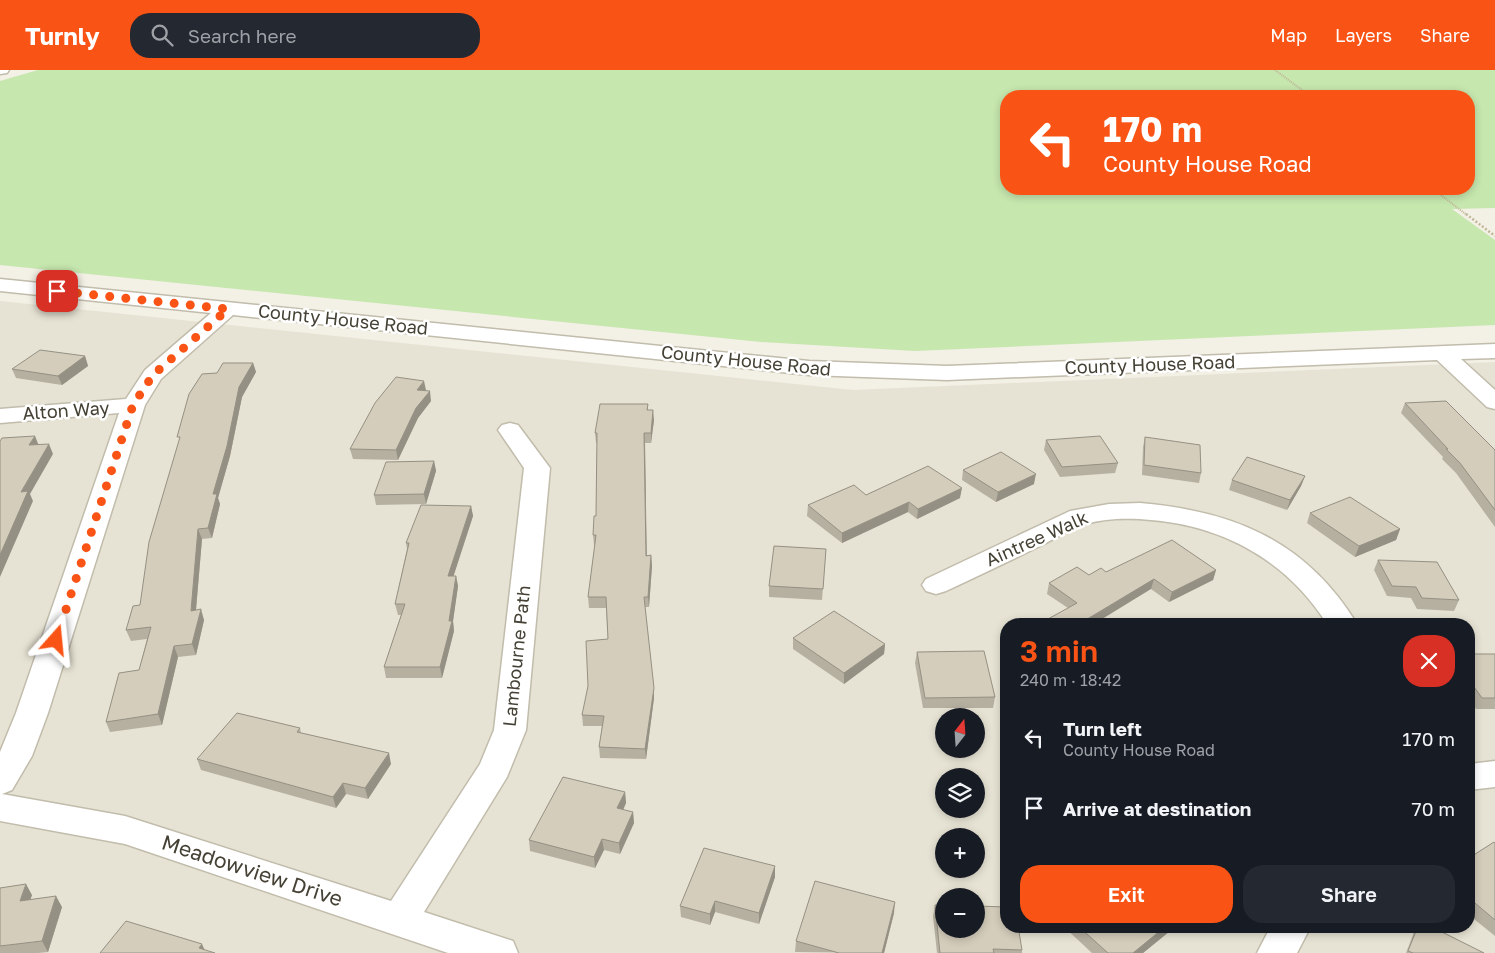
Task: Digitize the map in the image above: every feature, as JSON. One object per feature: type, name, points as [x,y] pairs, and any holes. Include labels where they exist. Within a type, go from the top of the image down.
[{"type":"street","name":"County House Road","points":[[0,285],[809,368],[875,372],[1006,371],[1495,351]]},
{"type":"street","points":[[0,781],[15,756],[32,713],[133,405],[153,375],[228,309]]},
{"type":"street","points":[[1442,353],[1495,402]]},
{"type":"street","name":"Alton Way","points":[[0,416],[133,405]]},
{"type":"street","name":"Lambourne Path","points":[[399,920],[495,768],[510,730],[537,468],[510,430]]},
{"type":"street","name":"Aintree Walk","points":[[936,585],[1078,517],[1100,512],[1149,511],[1178,515],[1216,524],[1272,550],[1310,581],[1338,618]]},
{"type":"street","points":[[1475,776],[1495,774]]},
{"type":"street","name":"Meadowview Drive","points":[[0,807],[125,830],[499,953]]},
{"type":"street","points":[[1276,953],[1288,933]]},
{"type":"path","points":[[1275,70],[1302,90]]},
{"type":"path","points":[[1441,195],[1495,236]]},
{"type":"shaded area","points":[[0,301],[853,390],[1495,362],[1495,953],[0,953]]},
{"type":"green space","points":[[38,70],[1495,70],[1495,208],[1452,209],[1495,240],[1495,325],[915,351],[761,342],[0,265],[0,81]]},
{"type":"building","points":[[40,350],[85,356],[58,376],[12,369]]},
{"type":"building","points":[[223,363],[253,363],[239,387],[227,446],[213,494],[217,494],[208,528],[198,529],[191,611],[201,609],[192,644],[174,646],[158,714],[106,722],[119,673],[139,670],[151,627],[126,630],[133,606],[140,605],[149,542],[180,437],[177,437],[189,394],[202,374],[217,373]]},
{"type":"building","points":[[396,377],[424,381],[417,390],[430,391],[416,408],[396,450],[350,449],[375,403]]},
{"type":"building","points":[[1446,401],[1495,450],[1495,510],[1460,463],[1405,403]]},
{"type":"building","points":[[600,404],[648,404],[647,410],[653,410],[651,433],[644,433],[646,556],[651,555],[648,597],[644,597],[654,688],[645,749],[599,747],[604,716],[582,715],[588,686],[586,641],[608,639],[606,597],[588,597],[596,535],[593,535],[594,516],[596,516],[597,433],[595,433]]},
{"type":"building","points":[[35,436],[29,445],[49,444],[21,492],[28,491],[0,555],[0,441],[2,438]]},
{"type":"building","points":[[1100,436],[1118,463],[1062,467],[1046,440]]},
{"type":"building","points":[[1145,437],[1200,445],[1201,473],[1144,465]]},
{"type":"building","points":[[1001,452],[1036,474],[998,492],[963,470]]},
{"type":"building","points":[[1247,457],[1305,476],[1290,500],[1232,480]]},
{"type":"building","points":[[434,461],[424,494],[374,495],[386,462]]},
{"type":"building","points":[[928,466],[962,488],[918,509],[909,502],[842,533],[808,505],[854,485],[866,495]]},
{"type":"building","points":[[1350,497],[1400,529],[1359,546],[1310,513]]},
{"type":"building","points":[[421,505],[471,506],[448,576],[456,576],[449,621],[452,621],[440,667],[384,667],[405,604],[395,604],[409,543],[406,543]]},
{"type":"building","points":[[1172,540],[1216,570],[1172,592],[1154,579],[1089,618],[1050,618],[1077,603],[1049,583],[1077,567],[1089,575],[1101,568],[1106,572]]},
{"type":"building","points":[[774,546],[826,549],[823,589],[769,586]]},
{"type":"building","points":[[1378,560],[1437,562],[1459,600],[1422,598],[1416,587],[1392,586]]},
{"type":"building","points":[[834,611],[885,644],[844,673],[793,638]]},
{"type":"building","points":[[984,651],[995,697],[925,698],[917,652]]},
{"type":"building","points":[[1475,654],[1495,654],[1495,698],[1482,698],[1475,688]]},
{"type":"building","points":[[237,713],[300,728],[297,732],[389,753],[365,788],[343,783],[333,797],[197,759]]},
{"type":"building","points":[[563,777],[625,792],[617,808],[633,812],[619,843],[602,839],[594,857],[529,840]]},
{"type":"building","points":[[1495,843],[1495,920],[1475,903],[1475,854]]},
{"type":"building","points":[[704,848],[775,866],[759,913],[715,901],[710,914],[680,906]]},
{"type":"building","points":[[815,881],[895,902],[882,953],[839,953],[796,941]]},
{"type":"building","points":[[26,884],[20,901],[56,896],[42,941],[0,946],[0,888]]},
{"type":"building","points":[[985,906],[1000,907],[1000,933],[1019,933],[1022,950],[993,949],[994,953],[940,953],[938,938],[985,938]]},
{"type":"building","points":[[126,921],[202,944],[199,948],[215,953],[100,953]]},
{"type":"building","points":[[1086,933],[1157,933],[1133,953],[1108,953]]},
{"type":"building","points":[[1415,933],[1444,933],[1484,953],[1413,953],[1408,951]]},
{"type":"route","points":[[56,640],[133,405],[142,388],[153,375],[228,309],[57,291]]}]
